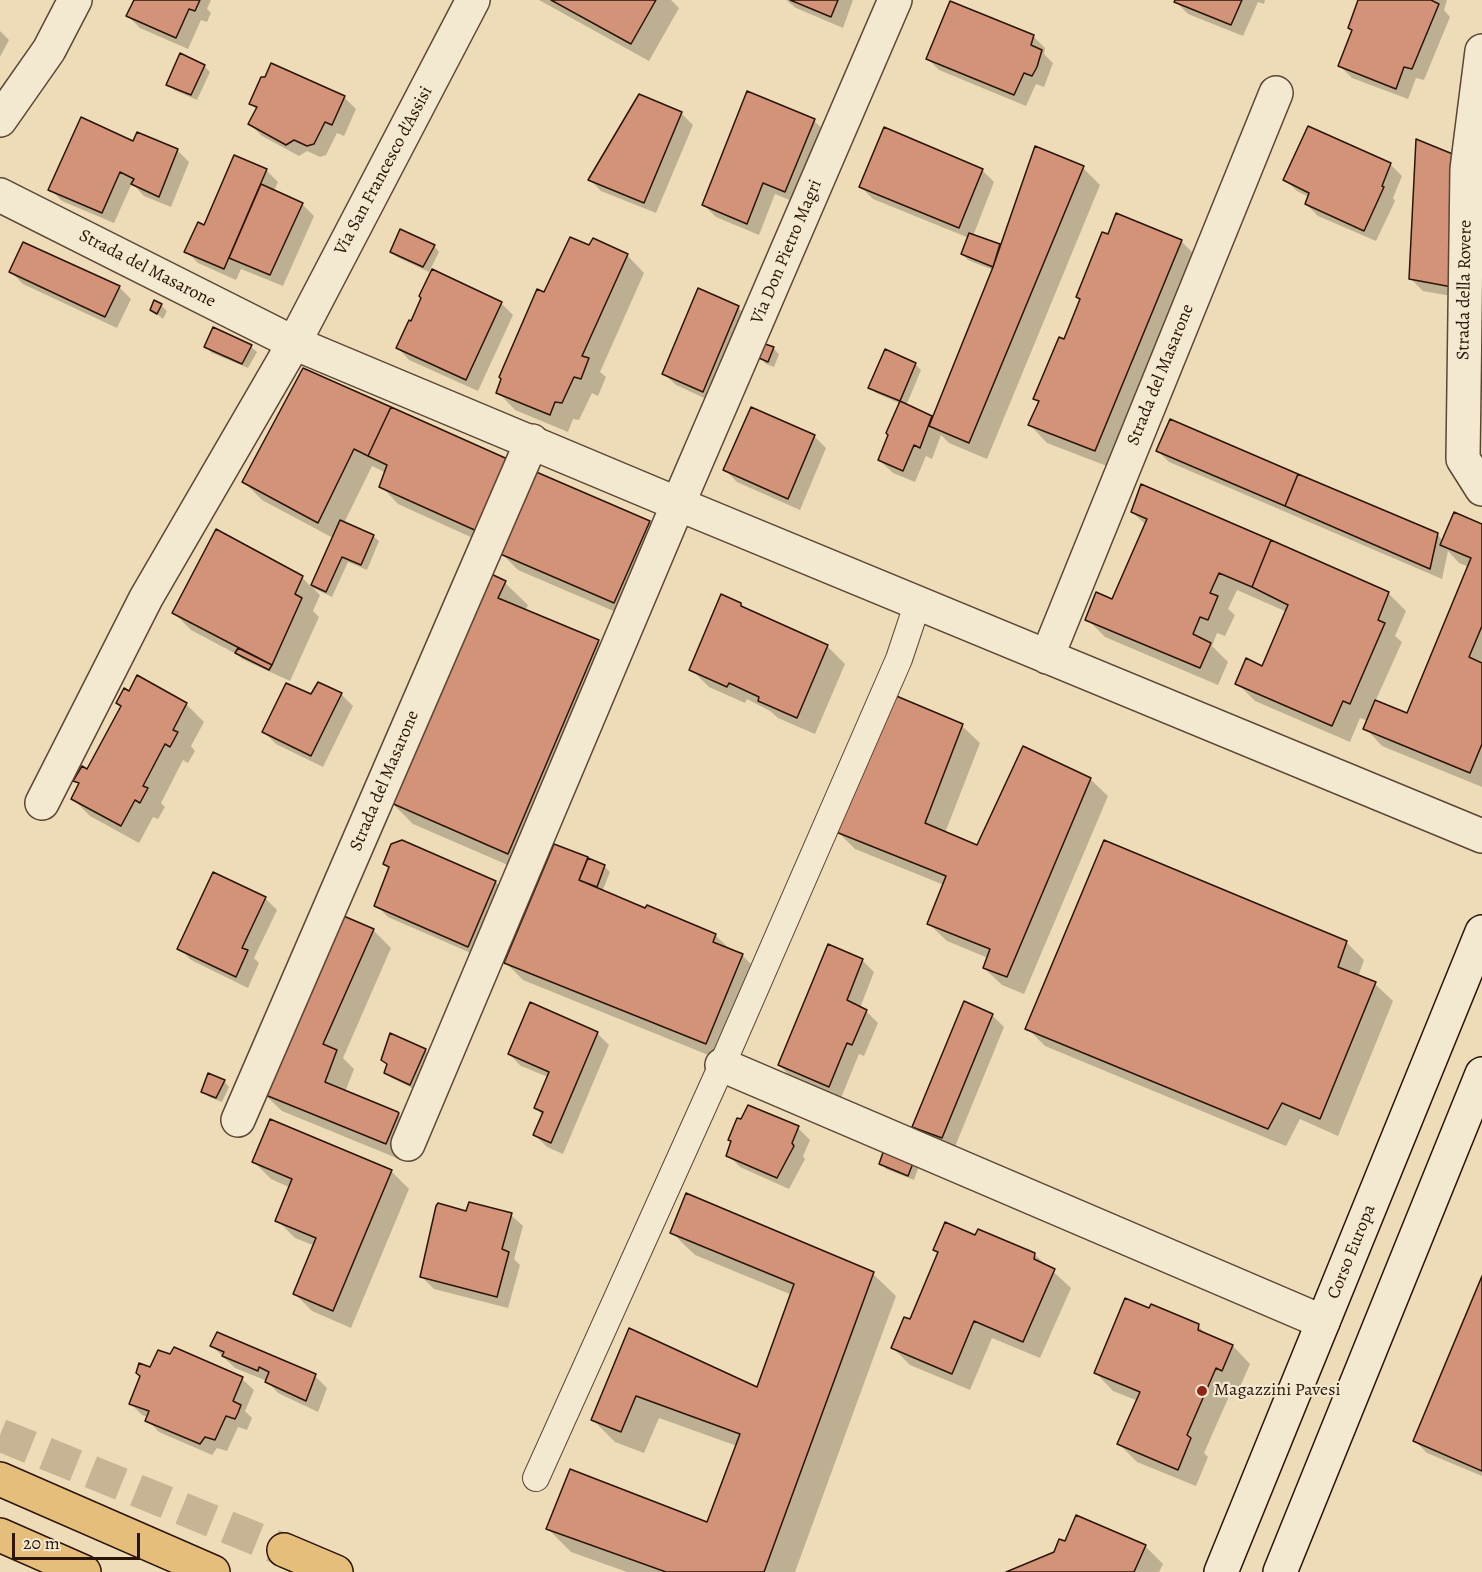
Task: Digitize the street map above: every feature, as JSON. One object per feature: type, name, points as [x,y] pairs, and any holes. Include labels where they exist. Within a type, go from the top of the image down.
[{"type":"main road","points":[[0,1479],[213,1572]]},
{"type":"main road","points":[[0,1535],[84,1572]]},
{"type":"main road","points":[[284,1550],[336,1572]]},
{"type":"street","points":[[0,120],[49,50],[75,0]]},
{"type":"street","name":"Via San Francesco d'Assisi","points":[[294,343],[473,0]]},
{"type":"street","name":"Via Don Pietro Magri","points":[[678,504],[895,0]]},
{"type":"street","name":"Strada della Rovere","points":[[1482,51],[1467,169],[1462,459],[1482,489]]},
{"type":"street","name":"Strada del Masarone","points":[[1047,657],[1276,93]]},
{"type":"street","name":"Strada del Masarone","points":[[0,195],[294,343],[1482,836]]},
{"type":"street","points":[[42,803],[146,598],[294,343]]},
{"type":"street","name":"Strada del Masarone","points":[[238,1120],[532,441]]},
{"type":"street","points":[[408,1144],[678,504]]},
{"type":"street","name":"Corso Europa","points":[[1221,1572],[1482,932]]},
{"type":"street","points":[[723,1065],[1323,1322]]},
{"type":"street","points":[[1280,1572],[1482,1074]]},
{"type":"lane","points":[[536,1478],[723,1065],[899,659],[918,602]]},
{"type":"building","points":[[134,0],[200,0],[195,11],[189,9],[176,38],[126,16]]},
{"type":"building","points":[[551,0],[656,0],[631,44]]},
{"type":"building","points":[[790,0],[838,0],[831,17]]},
{"type":"building","points":[[1175,0],[1242,0],[1231,25],[1174,2]]},
{"type":"building","points":[[1358,0],[1431,0],[1439,4],[1412,69],[1404,67],[1396,89],[1338,66],[1352,30],[1348,28]]},
{"type":"building","points":[[950,1],[1034,35],[1031,45],[1042,50],[1037,67],[1032,76],[1024,73],[1014,95],[926,59]]},
{"type":"building","points":[[180,53],[205,65],[191,95],[166,85]]},
{"type":"building","points":[[271,63],[345,96],[332,125],[325,122],[314,144],[307,146],[294,140],[286,145],[248,124],[257,107],[249,104],[261,77],[265,77]]},
{"type":"building","points":[[747,91],[815,119],[785,192],[763,183],[747,224],[702,205]]},
{"type":"building","points":[[639,94],[682,112],[644,203],[588,180]]},
{"type":"building","points":[[81,117],[133,141],[137,132],[178,149],[159,197],[131,184],[134,179],[120,172],[102,213],[48,190]]},
{"type":"building","points":[[1308,126],[1391,163],[1382,186],[1384,187],[1364,231],[1305,204],[1309,193],[1283,180]]},
{"type":"building","points":[[884,127],[983,169],[959,228],[859,187]]},
{"type":"building","points":[[1416,139],[1460,157],[1452,287],[1409,279]]},
{"type":"building","points":[[1035,146],[1084,166],[969,443],[929,426],[993,267]]},
{"type":"building","points":[[234,155],[267,169],[224,269],[184,252],[198,222],[204,225]]},
{"type":"building","points":[[261,184],[303,203],[270,275],[229,258]]},
{"type":"building","points":[[1116,213],[1182,240],[1095,451],[1028,425],[1039,401],[1033,399],[1059,337],[1064,339],[1080,299],[1076,297],[1102,232],[1108,234]]},
{"type":"building","points":[[400,229],[435,245],[423,267],[390,252]]},
{"type":"building","points":[[969,233],[1000,244],[993,267],[961,254]]},
{"type":"building","points":[[570,237],[589,245],[593,238],[628,254],[582,356],[589,358],[581,379],[574,377],[562,403],[555,402],[550,415],[496,393],[501,379],[499,377],[537,289],[544,292]]},
{"type":"building","points":[[23,242],[120,286],[105,317],[9,272]]},
{"type":"building","points":[[432,269],[502,302],[466,380],[396,348],[409,320],[411,321],[421,298],[419,296]]},
{"type":"building","points":[[698,288],[739,306],[703,392],[662,374]]},
{"type":"building","points":[[154,300],[162,304],[157,314],[150,310]]},
{"type":"building","points":[[213,327],[252,345],[242,364],[204,347]]},
{"type":"building","points":[[765,344],[774,347],[768,362],[759,358]]},
{"type":"building","points":[[885,349],[916,363],[900,401],[868,388]]},
{"type":"building","points":[[303,368],[391,407],[368,456],[354,449],[318,523],[242,482]]},
{"type":"building","points":[[900,401],[932,416],[920,448],[914,445],[903,471],[878,460],[888,435],[886,433]]},
{"type":"building","points":[[391,407],[512,461],[479,532],[379,487],[387,465],[368,456]]},
{"type":"building","points":[[751,407],[815,435],[788,499],[723,470]]},
{"type":"building","points":[[1170,419],[1298,474],[1285,506],[1156,451]]},
{"type":"building","points":[[534,471],[650,521],[614,603],[498,553]]},
{"type":"building","points":[[1298,474],[1438,533],[1430,569],[1285,506]]},
{"type":"building","points":[[1141,484],[1271,540],[1252,587],[1219,573],[1210,593],[1218,596],[1208,620],[1200,617],[1193,634],[1211,643],[1200,668],[1085,620],[1096,592],[1112,599],[1147,519],[1131,512]]},
{"type":"building","points":[[1454,512],[1482,524],[1482,626],[1469,657],[1482,663],[1482,744],[1470,773],[1363,729],[1375,700],[1407,713],[1471,558],[1440,545]]},
{"type":"building","points":[[340,520],[374,535],[361,565],[342,557],[326,592],[311,585]]},
{"type":"building","points":[[216,529],[303,576],[295,594],[302,598],[272,665],[172,613]]},
{"type":"building","points":[[1271,540],[1389,592],[1378,620],[1385,623],[1350,704],[1343,701],[1332,726],[1235,684],[1246,658],[1262,666],[1288,605],[1252,587]]},
{"type":"building","points":[[489,573],[506,581],[498,598],[599,640],[508,854],[389,802]]},
{"type":"building","points":[[721,594],[741,603],[741,606],[828,645],[797,718],[758,701],[759,697],[729,683],[727,687],[689,670]]},
{"type":"building","points":[[238,648],[272,665],[269,670],[235,653]]},
{"type":"building","points":[[137,675],[187,703],[173,730],[178,732],[170,747],[165,744],[143,786],[148,788],[140,803],[135,800],[121,826],[71,799],[79,783],[73,781],[82,766],[87,769],[121,706],[116,703],[124,688],[129,691]]},
{"type":"building","points":[[318,682],[342,693],[311,756],[262,732],[286,683],[311,694]]},
{"type":"building","points":[[894,695],[963,724],[925,823],[977,845],[1023,746],[1091,778],[1007,977],[983,968],[990,949],[927,924],[946,876],[836,832]]},
{"type":"building","points":[[402,840],[496,881],[468,947],[374,906],[389,867],[383,864],[391,844]]},
{"type":"building","points":[[1104,840],[1347,941],[1338,967],[1376,982],[1320,1119],[1282,1103],[1268,1129],[1025,1029]]},
{"type":"building","points":[[554,844],[588,857],[579,880],[645,908],[647,905],[716,934],[713,942],[743,954],[706,1044],[504,963]]},
{"type":"building","points":[[588,858],[605,865],[597,887],[579,880]]},
{"type":"building","points":[[213,872],[266,897],[242,948],[248,950],[236,977],[177,949]]},
{"type":"building","points":[[339,914],[374,929],[323,1044],[337,1050],[325,1082],[399,1113],[386,1144],[263,1094]]},
{"type":"building","points":[[828,944],[863,959],[847,1000],[867,1010],[852,1045],[847,1043],[829,1087],[778,1065]]},
{"type":"building","points":[[964,1001],[993,1014],[942,1138],[912,1127]]},
{"type":"building","points":[[530,1002],[598,1032],[551,1143],[533,1135],[543,1112],[534,1108],[549,1072],[508,1054]]},
{"type":"building","points":[[390,1033],[426,1049],[410,1085],[384,1073],[387,1064],[381,1060]]},
{"type":"building","points":[[208,1073],[225,1080],[216,1098],[201,1092]]},
{"type":"building","points":[[748,1105],[799,1126],[792,1143],[794,1146],[777,1178],[726,1156],[731,1141],[728,1140],[737,1118],[741,1119]]},
{"type":"building","points":[[270,1119],[392,1170],[333,1311],[293,1294],[316,1238],[275,1221],[292,1179],[252,1162]]},
{"type":"building","points":[[887,1141],[917,1153],[908,1176],[879,1164]]},
{"type":"building","points":[[686,1193],[874,1272],[764,1572],[666,1572],[546,1529],[570,1469],[707,1522],[740,1434],[636,1396],[621,1432],[591,1420],[629,1328],[757,1387],[794,1284],[670,1233]]},
{"type":"building","points":[[469,1202],[512,1213],[502,1249],[509,1252],[497,1297],[420,1277],[436,1206],[438,1203],[466,1211]]},
{"type":"building","points":[[945,1222],[975,1235],[978,1229],[1035,1253],[1034,1259],[1055,1269],[1023,1342],[974,1321],[952,1374],[891,1348],[904,1317],[910,1319],[938,1252],[933,1250]]},
{"type":"building","points":[[1482,1276],[1482,1471],[1413,1441]]},
{"type":"building","points":[[1125,1298],[1149,1308],[1151,1304],[1199,1324],[1198,1330],[1233,1345],[1222,1371],[1216,1368],[1187,1435],[1191,1438],[1178,1470],[1117,1444],[1140,1392],[1094,1373]]},
{"type":"building","points":[[217,1332],[316,1374],[306,1401],[265,1382],[269,1372],[259,1367],[258,1371],[222,1356],[224,1352],[210,1346]]},
{"type":"building","points":[[174,1347],[243,1377],[233,1401],[241,1405],[238,1413],[235,1419],[226,1416],[215,1440],[205,1437],[200,1444],[145,1421],[149,1411],[129,1404],[140,1376],[136,1373],[139,1363],[150,1367],[158,1350],[170,1354]]},
{"type":"building","points":[[1076,1515],[1146,1545],[1134,1572],[1006,1572],[1054,1552],[1059,1539],[1065,1541]]},
{"type":"tunnel","points":[[0,1435],[284,1550]]},
{"type":"place","name":"Magazzini Pavesi","points":[[1202,1391]]}]
